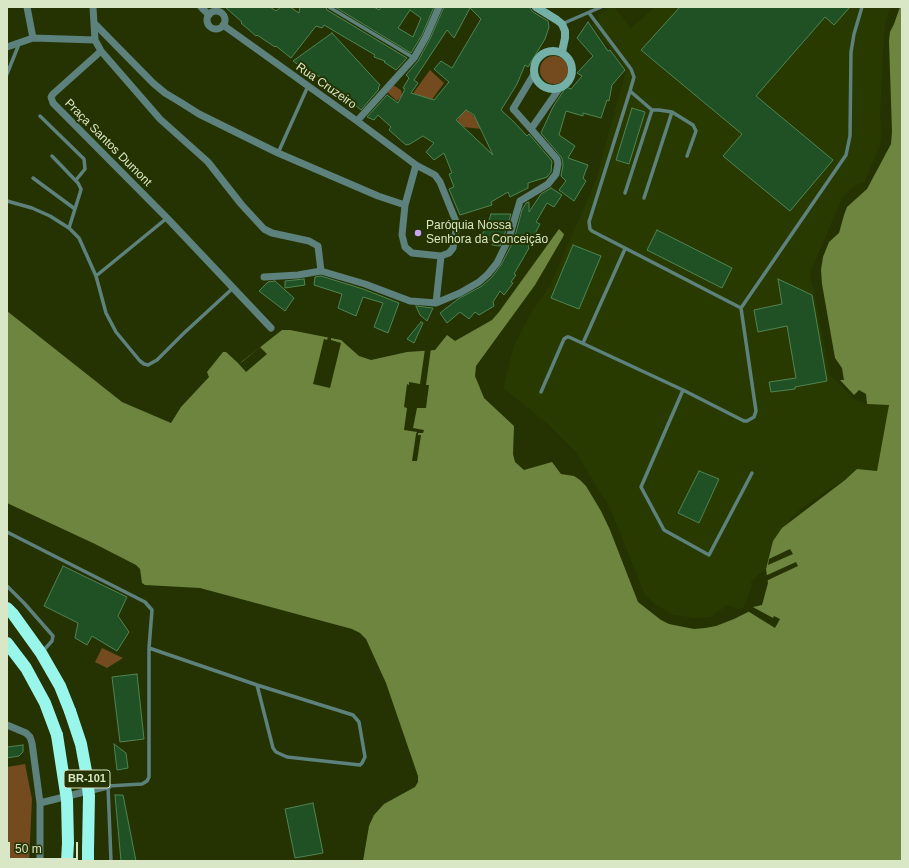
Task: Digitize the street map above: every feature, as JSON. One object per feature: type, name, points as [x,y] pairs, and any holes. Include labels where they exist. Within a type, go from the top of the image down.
[{"type":"highway","name":"BR-101","points":[[7,608],[41,653],[60,686],[70,710],[81,744],[86,772],[88,796],[88,855]]},
{"type":"highway","name":"BR-101","points":[[7,643],[26,668],[42,697],[57,735],[67,800],[67,861]]},
{"type":"street","points":[[27,7],[34,38]]},
{"type":"street","points":[[92,7],[95,40],[101,51],[160,120],[208,162],[241,204],[264,229],[272,234],[309,241],[318,246],[321,271]]},
{"type":"street","name":"Rua Cruzeiro","points":[[200,7],[209,15]]},
{"type":"street","points":[[357,121],[414,58],[426,37],[439,7]]},
{"type":"street","points":[[536,7],[562,24],[565,31],[562,52]]},
{"type":"street","name":"Rua Cruzeiro","points":[[216,11],[221,12],[225,20],[223,25],[218,28],[211,26],[208,21],[209,15],[216,11]]},
{"type":"street","points":[[94,23],[153,83],[165,93],[199,114],[278,152],[378,196],[405,205]]},
{"type":"street","name":"Rua Cruzeiro","points":[[223,25],[416,165],[435,175],[440,182],[458,224],[453,248],[449,253],[441,256]]},
{"type":"street","points":[[7,46],[34,38],[95,40]]},
{"type":"street","points":[[556,50],[562,52],[571,62],[572,68],[572,75],[565,86],[552,90],[540,85],[534,74],[534,68],[538,57],[549,51],[556,50]]},
{"type":"street","name":"Praça Santos Dumont","points":[[101,51],[53,94],[51,97],[53,103],[167,218],[271,328]]},
{"type":"street","points":[[264,277],[298,275],[321,271],[365,284],[410,301],[436,303],[460,293],[478,282],[488,274],[504,252],[510,238],[520,201],[548,184],[556,174],[558,164],[557,159],[513,108],[534,74]]},
{"type":"street","points":[[531,129],[559,89]]},
{"type":"street","points":[[416,165],[405,205],[402,235],[405,247],[412,253],[441,256],[436,303]]},
{"type":"street","points":[[7,725],[26,733],[30,737],[32,743],[40,803],[40,861]]},
{"type":"street","points":[[40,803],[108,786]]},
{"type":"lane","points":[[329,7],[414,58]]},
{"type":"lane","points":[[562,24],[601,7]]},
{"type":"lane","points":[[541,392],[564,340],[566,337],[569,337],[683,390],[744,421],[751,420],[754,417],[756,411],[741,308],[846,155],[850,136],[852,52],[854,34],[862,7]]},
{"type":"lane","points":[[589,13],[631,69],[634,77],[589,226],[592,231],[625,249],[741,308]]},
{"type":"lane","points":[[7,74],[19,43]]},
{"type":"lane","points":[[278,152],[308,86]]},
{"type":"lane","points":[[630,91],[652,110],[672,112],[690,122],[696,131],[687,156]]},
{"type":"lane","points":[[625,193],[652,110]]},
{"type":"lane","points":[[644,198],[672,112]]},
{"type":"lane","points":[[40,116],[84,159],[85,169],[76,180]]},
{"type":"lane","points":[[52,156],[76,180],[80,189],[69,228]]},
{"type":"lane","points":[[33,178],[75,209]]},
{"type":"lane","points":[[7,201],[44,214],[69,228],[79,238],[96,276],[106,313],[116,332],[140,361],[148,365],[157,360],[184,333],[234,288]]},
{"type":"lane","points":[[96,276],[167,218]]},
{"type":"lane","points":[[583,343],[625,249]]},
{"type":"lane","points":[[683,390],[641,487],[664,530],[709,555],[752,473]]},
{"type":"lane","points":[[7,532],[145,602],[152,610],[149,648],[149,777],[147,781],[142,784],[108,786],[111,861]]},
{"type":"lane","points":[[7,586],[24,602],[53,636],[52,641],[41,653]]},
{"type":"lane","points":[[149,648],[257,685],[354,714],[359,722],[365,757],[362,764],[287,757],[276,752],[273,748],[257,685]]},
{"type":"shaded area","points":[[611,7],[614,7],[631,28],[655,7],[890,7],[885,23],[884,35],[880,116],[882,133],[880,145],[865,181],[851,188],[842,198],[810,273],[830,375],[856,400],[867,404],[890,405],[877,471],[857,469],[845,480],[832,487],[801,509],[790,519],[773,544],[766,569],[751,582],[752,586],[743,608],[738,609],[727,605],[710,617],[696,618],[673,615],[655,604],[645,595],[610,508],[575,451],[547,423],[503,388],[514,345],[531,313],[549,287],[595,183],[626,71],[624,66],[592,25],[599,19],[597,16]]},
{"type":"shaded area","points":[[900,7],[902,7],[902,861],[363,861],[369,826],[374,815],[384,804],[415,787],[418,782],[418,776],[386,683],[366,639],[360,633],[352,629],[200,588],[145,585],[142,583],[140,569],[136,565],[7,503],[7,311],[122,402],[171,423],[181,407],[209,377],[207,372],[223,352],[226,352],[238,363],[240,363],[282,330],[290,330],[341,340],[359,356],[371,360],[407,352],[435,350],[447,335],[455,341],[492,320],[559,229],[564,234],[563,237],[535,285],[476,366],[475,376],[484,398],[514,426],[513,454],[515,462],[524,470],[552,462],[561,474],[574,476],[586,486],[610,530],[638,602],[661,620],[669,624],[694,629],[705,628],[716,626],[734,619],[748,612],[753,607],[762,605],[768,583],[766,569],[773,541],[782,528],[845,480],[857,469],[877,471],[889,405],[867,404],[866,394],[859,390],[854,395],[840,380],[844,380],[842,368],[835,358],[822,284],[821,270],[823,257],[829,242],[839,233],[847,207],[867,189],[891,144],[892,132],[889,41],[890,32]]},
{"type":"shaded area","points":[[554,56],[564,60],[568,70],[564,80],[554,84],[544,80],[540,70],[544,60]]},
{"type":"shaded area","points":[[430,70],[444,83],[425,109],[409,99]]},
{"type":"shaded area","points":[[393,85],[401,90],[402,96],[397,101],[387,92]]},
{"type":"shaded area","points":[[466,110],[476,118],[481,129],[464,127],[457,122],[459,117]]},
{"type":"shaded area","points":[[102,648],[123,658],[107,668],[95,662]]},
{"type":"shaded area","points":[[25,764],[32,799],[29,861],[7,861],[7,767]]},
{"type":"pier","points":[[328,337],[331,338],[331,340],[341,343],[330,388],[313,384],[324,339],[327,340]]},
{"type":"pier","points":[[260,347],[267,354],[246,372],[238,363],[242,362]]},
{"type":"pier","points":[[431,348],[426,385],[429,385],[426,408],[417,408],[413,428],[424,430],[423,433],[418,433],[418,435],[421,435],[417,461],[412,461],[417,432],[404,430],[407,408],[404,407],[407,384],[409,385],[409,382],[420,384],[425,349]]},
{"type":"pier","points":[[790,549],[793,554],[768,565],[769,559]]},
{"type":"pier","points":[[796,562],[798,566],[766,581],[765,576]]},
{"type":"pier","points":[[751,606],[773,618],[774,616],[780,619],[775,628],[746,610]]},
{"type":"building","points":[[225,7],[270,7],[276,11],[281,7],[290,7],[299,13],[300,7],[326,7],[327,10],[407,58],[396,70],[384,62],[385,61],[374,57],[375,55],[324,25],[322,28],[316,26],[291,58],[276,46],[275,47],[257,35],[256,36]]},
{"type":"building","points":[[335,7],[374,7],[379,10],[381,7],[434,7],[422,35],[411,53]],"holes":[[[410,10],[421,18],[413,37],[398,28]]]},
{"type":"building","points":[[444,7],[529,7],[533,12],[548,21],[549,27],[545,39],[528,67],[525,65],[517,84],[501,110],[527,136],[529,134],[552,161],[551,172],[547,177],[528,183],[528,188],[510,197],[508,192],[491,202],[492,205],[460,215],[449,189],[454,187],[449,174],[452,173],[444,153],[434,160],[426,152],[434,143],[423,136],[406,145],[389,130],[391,127],[378,115],[374,120],[367,117],[387,95],[398,103],[405,89],[403,88],[409,78],[406,75],[418,61],[430,39]],"holes":[[[470,8],[481,19],[452,68],[441,61],[434,69],[449,82],[434,100],[411,93],[418,83],[414,80],[447,30],[454,38]],[[466,110],[474,115],[493,155],[456,120]]]},
{"type":"building","points":[[680,7],[850,7],[834,25],[825,17],[756,96],[833,160],[790,211],[723,156],[742,134],[641,50]]},
{"type":"building","points":[[588,22],[608,51],[610,50],[625,70],[612,85],[609,101],[607,100],[601,118],[583,113],[583,116],[566,111],[559,135],[575,146],[568,158],[588,165],[583,178],[586,181],[574,201],[559,190],[566,181],[561,176],[563,165],[562,158],[541,133],[553,107],[566,87],[571,89],[582,76],[577,73],[593,56],[577,38]]},
{"type":"building","points":[[332,33],[380,85],[378,88],[379,89],[361,110],[351,102],[353,100],[328,85],[329,84],[302,64],[300,66],[293,61]]},
{"type":"building","points":[[632,108],[645,112],[629,164],[616,160]]},
{"type":"building","points":[[551,188],[562,195],[554,207],[547,203],[536,222],[540,224],[528,247],[529,248],[514,274],[516,275],[511,282],[513,283],[504,295],[500,291],[493,302],[494,306],[479,315],[475,312],[469,319],[460,312],[447,323],[440,313],[458,299],[482,286],[492,277],[501,265],[514,240],[522,210],[526,203],[529,202],[529,212],[541,194]]},
{"type":"building","points":[[491,214],[511,214],[500,246],[492,245],[493,242],[482,235],[487,227]]},
{"type":"building","points":[[657,230],[732,268],[722,288],[647,250]]},
{"type":"building","points":[[573,245],[601,256],[579,309],[551,298]]},
{"type":"building","points":[[321,276],[363,289],[399,303],[388,333],[374,327],[383,303],[363,297],[356,316],[338,308],[342,294],[314,285],[315,277]]},
{"type":"building","points":[[304,279],[305,285],[285,288],[285,281]]},
{"type":"building","points":[[778,279],[812,295],[827,381],[795,387],[795,389],[771,392],[769,382],[796,378],[787,326],[758,332],[754,310],[782,304]]},
{"type":"building","points":[[275,281],[294,298],[285,311],[259,291],[268,282]]},
{"type":"building","points":[[416,306],[433,308],[427,321],[420,315]]},
{"type":"building","points":[[421,322],[423,323],[414,343],[407,339]]},
{"type":"building","points":[[699,471],[719,479],[699,523],[678,513]]},
{"type":"building","points":[[63,566],[127,597],[118,616],[129,632],[117,651],[92,636],[87,645],[75,638],[78,623],[44,606]]},
{"type":"building","points":[[137,674],[144,739],[120,742],[112,677]]},
{"type":"building","points":[[114,744],[126,753],[128,768],[117,770]]},
{"type":"building","points":[[23,745],[23,752],[19,756],[7,758],[7,747]]},
{"type":"building","points":[[115,795],[123,795],[136,861],[121,861]]},
{"type":"building","points":[[313,803],[323,853],[295,858],[285,809]]},
{"type":"place","name":"Paróquia Nossa Senhora da Conceição","points":[[418,233]]}]
